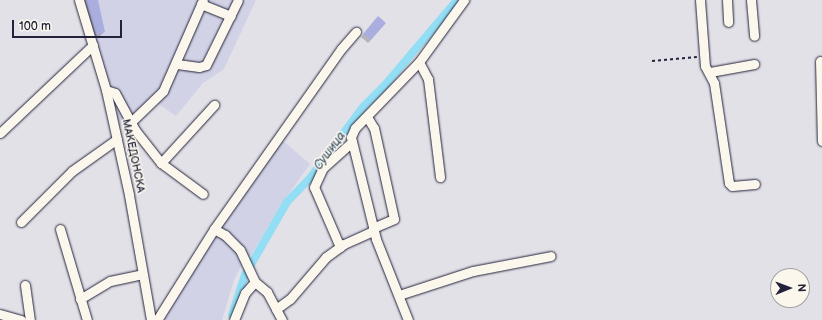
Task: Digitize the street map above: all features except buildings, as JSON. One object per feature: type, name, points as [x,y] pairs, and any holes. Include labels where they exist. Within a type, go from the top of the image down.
[{"type":"street","name":"МАКЕДОНСКА","points":[[79,0],[106,90],[117,139],[151,320]]},
{"type":"street","points":[[177,64],[199,68],[206,65],[238,0]]},
{"type":"street","points":[[408,320],[373,229],[352,142],[353,131],[419,62],[464,0]]},
{"type":"street","points":[[700,0],[705,66],[710,72],[714,82],[730,185],[755,184]]},
{"type":"street","points":[[727,0],[728,22]]},
{"type":"street","points":[[751,0],[754,36]]},
{"type":"street","points":[[131,122],[164,91],[177,64],[202,2],[231,16]]},
{"type":"street","points":[[157,320],[214,229],[341,49],[356,32]]},
{"type":"street","points":[[0,133],[93,45]]},
{"type":"street","points":[[820,61],[822,141]]},
{"type":"street","points":[[419,62],[428,79],[440,177]]},
{"type":"street","points":[[710,72],[754,64]]},
{"type":"street","points":[[106,90],[115,93],[131,122],[161,163],[203,194]]},
{"type":"street","points":[[161,163],[214,105]]},
{"type":"street","points":[[276,309],[290,299],[326,257],[340,247],[394,219],[374,128],[367,117]]},
{"type":"street","points":[[21,222],[72,171],[117,139]]},
{"type":"street","points":[[340,247],[314,187],[323,168],[352,142]]},
{"type":"street","points":[[60,229],[87,320]]},
{"type":"street","points":[[214,229],[232,241],[255,282],[267,292],[282,320]]},
{"type":"street","points":[[398,295],[479,269],[551,256]]},
{"type":"street","points":[[80,299],[110,281],[142,274]]},
{"type":"street","points":[[234,320],[245,293],[255,282]]},
{"type":"street","points":[[25,285],[30,320]]},
{"type":"street","points":[[0,314],[21,320]]},
{"type":"path","points":[[652,61],[705,57]]},
{"type":"shaded area","points":[[79,0],[256,0],[224,69],[203,83],[176,116],[154,101],[132,124],[114,127]]},
{"type":"shaded area","points":[[280,138],[310,164],[281,205],[251,255],[241,266],[234,280],[222,320],[157,320]]},
{"type":"waterway","name":"Сушица","points":[[232,315],[245,275],[287,202],[311,177],[363,107],[385,85],[457,0]]}]
